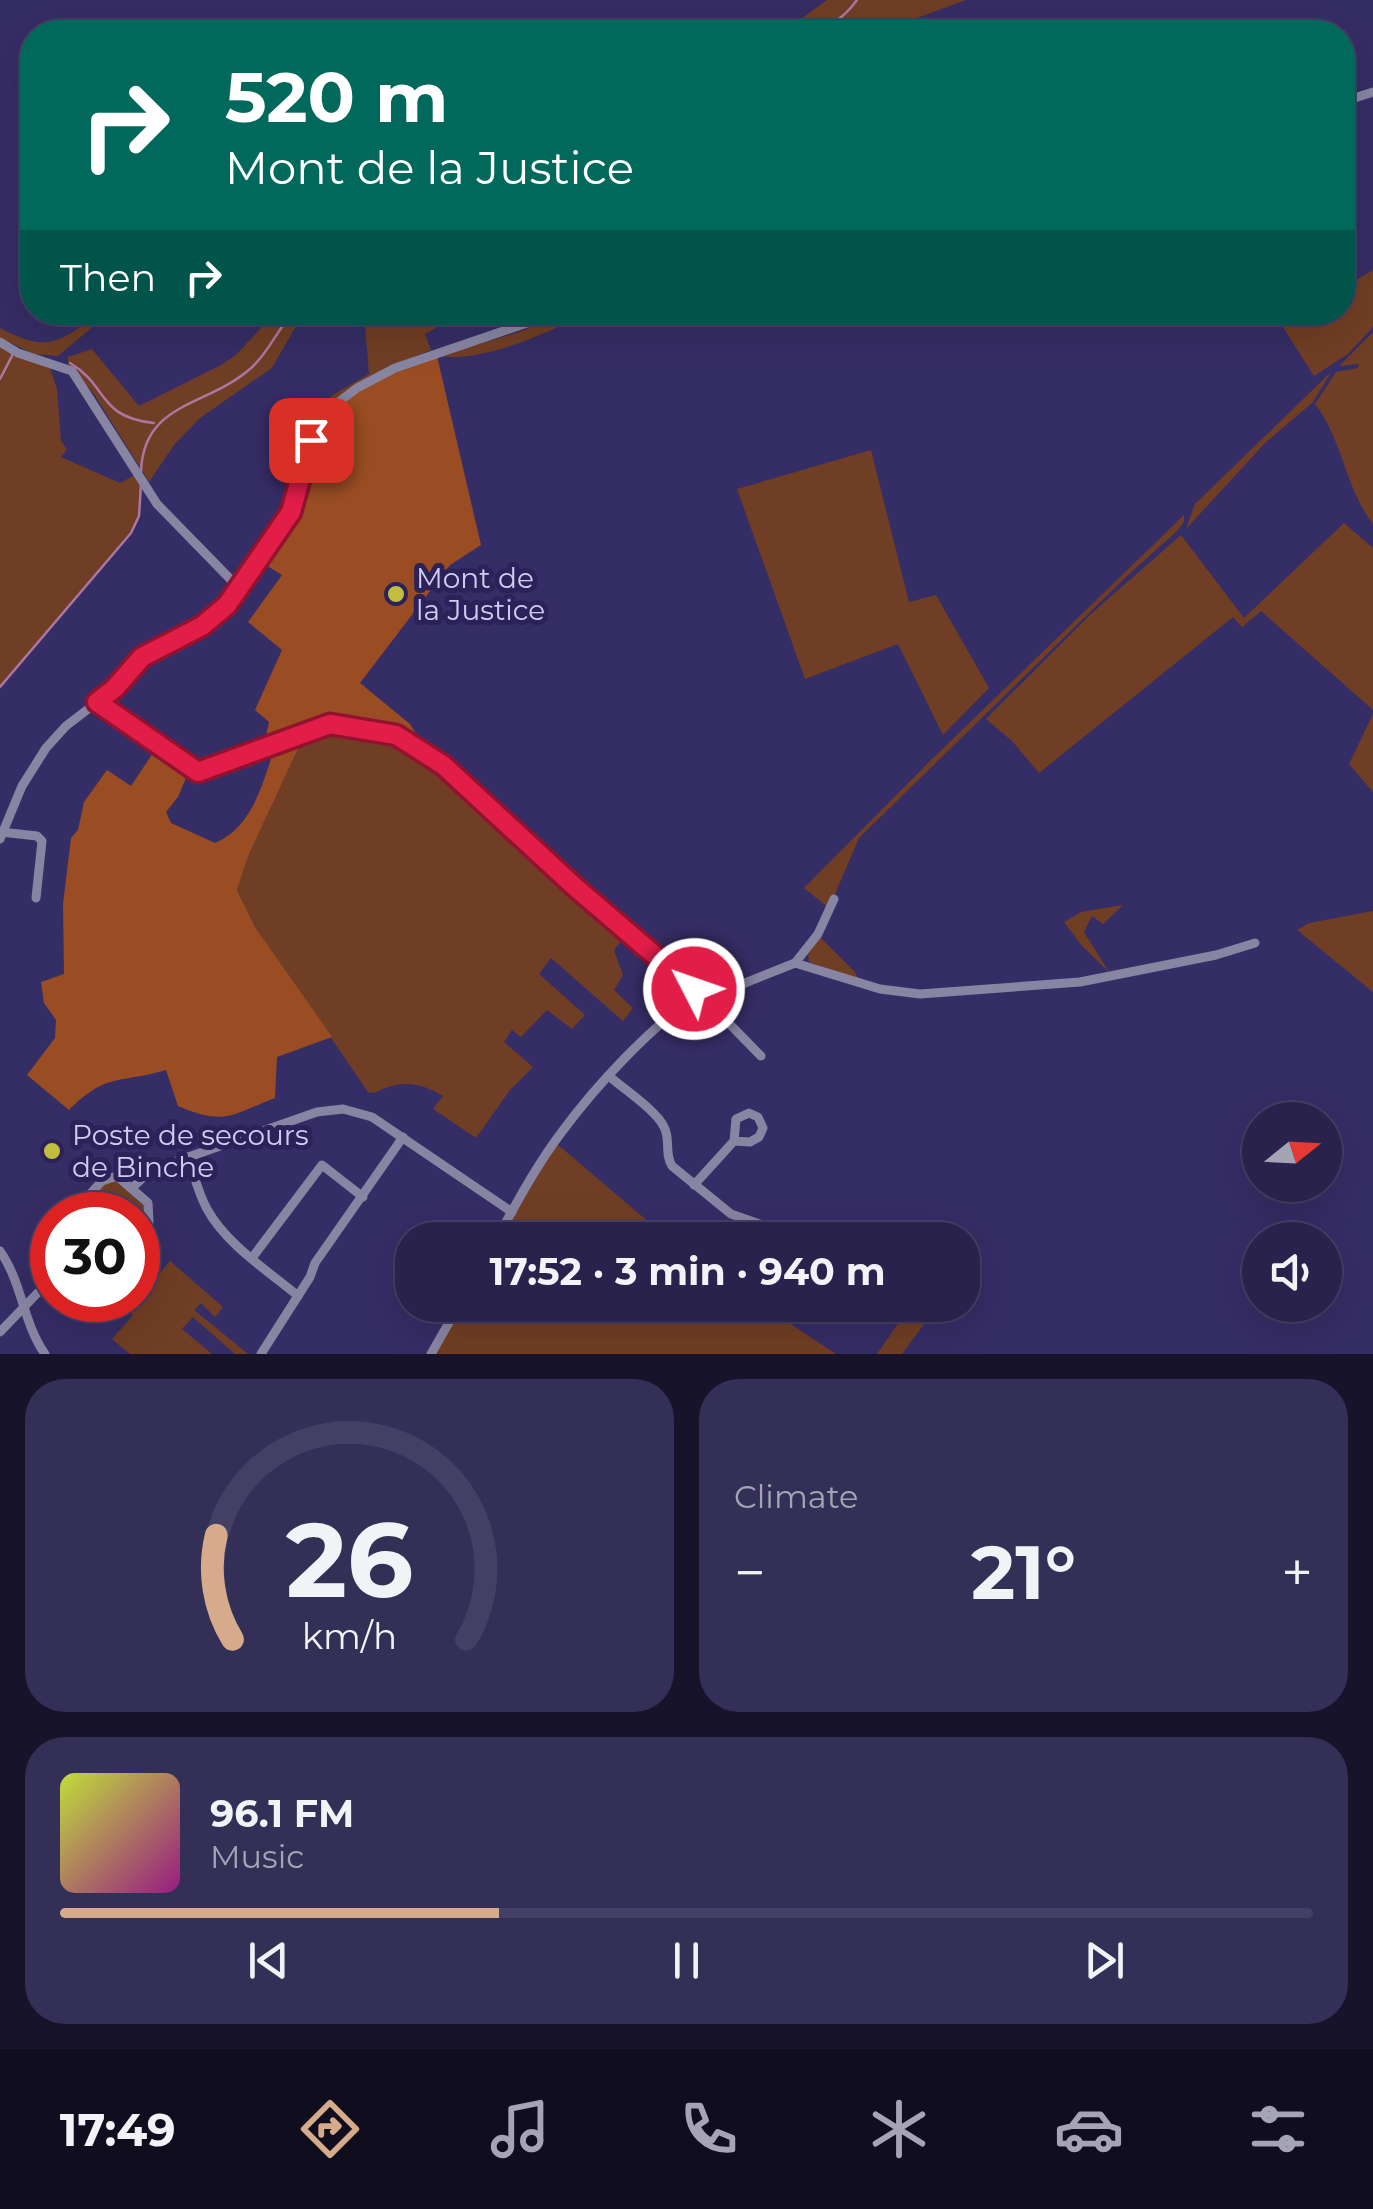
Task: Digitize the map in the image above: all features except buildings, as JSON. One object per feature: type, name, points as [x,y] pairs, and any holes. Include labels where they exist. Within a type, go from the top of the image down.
[{"type":"street","points":[[36,898],[42,841],[38,836],[1,836],[15,798],[46,748],[74,719],[109,693],[150,652],[213,619],[239,588],[286,521],[320,419],[357,388],[410,362],[526,325]]},
{"type":"street","points":[[0,342],[72,372],[156,504],[239,588]]},
{"type":"street","points":[[97,702],[198,772],[330,724],[380,730],[405,739],[443,765],[702,996],[760,1056]]},
{"type":"street","points":[[506,1222],[560,1134],[658,1028],[702,996],[795,963],[818,934],[834,899]]},
{"type":"street","points":[[795,963],[880,989],[920,994],[1080,982],[1216,955],[1255,943]]},
{"type":"street","points":[[610,1076],[662,1123],[670,1163],[731,1214],[754,1222]]},
{"type":"street","points":[[132,1188],[148,1172],[330,1109],[365,1114],[512,1212]]},
{"type":"street","points":[[261,1354],[315,1263],[403,1137]]},
{"type":"street","points":[[694,1185],[734,1141]]},
{"type":"street","points":[[188,1157],[208,1212],[252,1258],[298,1296]]},
{"type":"street","points":[[252,1258],[322,1165],[363,1197]]},
{"type":"street","points":[[94,1192],[110,1176],[122,1179],[136,1192]]},
{"type":"street","points":[[0,1251],[45,1354]]},
{"type":"street","points":[[0,1332],[30,1299]]},
{"type":"street","points":[[431,1354],[449,1322]]},
{"type":"shaded area","points":[[827,0],[966,0],[912,20],[799,20]]},
{"type":"shaded area","points":[[1373,270],[1373,327],[1348,354],[1314,376],[1282,325],[1355,325],[1355,281]]},
{"type":"shaded area","points":[[83,325],[95,325],[58,356],[34,354],[0,338],[0,328],[41,342],[74,332]]},
{"type":"shaded area","points":[[264,325],[298,325],[272,368],[200,418],[174,445],[149,482],[94,394],[68,364],[68,357],[92,349],[139,406],[236,355]]},
{"type":"shaded area","points":[[365,325],[436,325],[425,334],[431,350],[386,368],[322,416],[286,517],[245,576],[232,575],[275,525],[307,429],[331,396],[369,374]]},
{"type":"shaded area","points":[[537,325],[562,325],[493,351],[437,356]]},
{"type":"shaded area","points":[[1373,332],[1373,524],[1315,404],[1336,372],[1358,368],[1359,364],[1339,366]]},
{"type":"shaded area","points":[[0,346],[49,365],[57,389],[61,441],[67,449],[61,457],[120,483],[135,475],[142,484],[138,519],[129,534],[0,687]]},
{"type":"shaded area","points":[[437,356],[481,545],[450,565],[360,683],[410,724],[423,745],[384,726],[327,720],[298,749],[249,854],[237,890],[255,927],[332,1037],[277,1057],[275,1098],[228,1116],[207,1116],[178,1106],[166,1070],[104,1084],[69,1110],[27,1075],[55,1038],[56,1020],[44,1003],[41,982],[64,974],[63,904],[71,838],[78,830],[84,802],[107,770],[131,786],[157,747],[189,771],[178,797],[166,812],[171,823],[215,843],[245,819],[271,759],[264,745],[269,722],[255,710],[282,650],[248,622],[282,575],[261,562],[289,525],[300,502],[315,437],[326,417],[361,386]]},
{"type":"shaded area","points":[[1332,371],[1313,402],[1265,443],[1186,529],[1195,504]]},
{"type":"shaded area","points":[[871,450],[909,602],[936,595],[989,688],[943,735],[898,644],[805,679],[737,489]]},
{"type":"shaded area","points":[[1184,515],[1176,532],[859,838],[829,908],[804,888],[931,760]]},
{"type":"shaded area","points":[[1344,523],[1373,548],[1373,710],[1261,611],[1242,627],[1233,617],[1039,773],[1012,741],[986,719],[1092,613],[1181,535],[1244,618]]},
{"type":"shaded area","points":[[1373,714],[1373,792],[1349,764]]},
{"type":"shaded area","points":[[320,727],[388,737],[427,756],[627,934],[614,950],[623,975],[614,990],[633,1008],[623,1021],[551,958],[539,974],[585,1015],[572,1029],[547,1010],[521,1037],[512,1030],[504,1042],[533,1067],[510,1090],[476,1138],[433,1109],[443,1096],[434,1091],[409,1084],[368,1092],[255,927],[237,890],[249,854],[298,749]]},
{"type":"shaded area","points":[[1123,905],[1103,924],[1092,916],[1084,932],[1109,972],[1064,922],[1081,912]]},
{"type":"shaded area","points":[[1373,911],[1373,992],[1297,930],[1309,923]]},
{"type":"shaded area","points":[[819,936],[859,980],[809,962],[808,955]]},
{"type":"shaded area","points":[[557,1144],[649,1222],[510,1222]]},
{"type":"shaded area","points":[[116,1180],[129,1192],[96,1192],[103,1184]]},
{"type":"shaded area","points":[[170,1261],[223,1307],[215,1317],[201,1303],[194,1310],[248,1354],[235,1354],[193,1317],[182,1329],[212,1354],[130,1354],[112,1339],[127,1322],[160,1322],[160,1273]]},
{"type":"shaded area","points":[[453,1322],[788,1322],[836,1354],[435,1354]]},
{"type":"shaded area","points":[[899,1322],[926,1322],[902,1354],[877,1354]]},
{"type":"waterway","points":[[837,20],[857,0]]},
{"type":"waterway","points":[[141,471],[145,448],[165,418],[250,369],[284,325]]},
{"type":"waterway","points":[[0,379],[13,354]]},
{"type":"waterway","points":[[70,363],[122,414],[154,423]]},
{"type":"waterway","points":[[0,687],[131,533],[139,516],[141,484]]},
{"type":"place","name":"Mont de la Justice","points":[[396,594]]},
{"type":"place","name":"Poste de secours de Binche","points":[[52,1151]]},
{"type":"route","points":[[311,440],[291,512],[227,605],[193,632],[142,657],[97,702],[198,772],[330,724],[380,730],[405,739],[443,765],[575,887],[694,989]]}]
